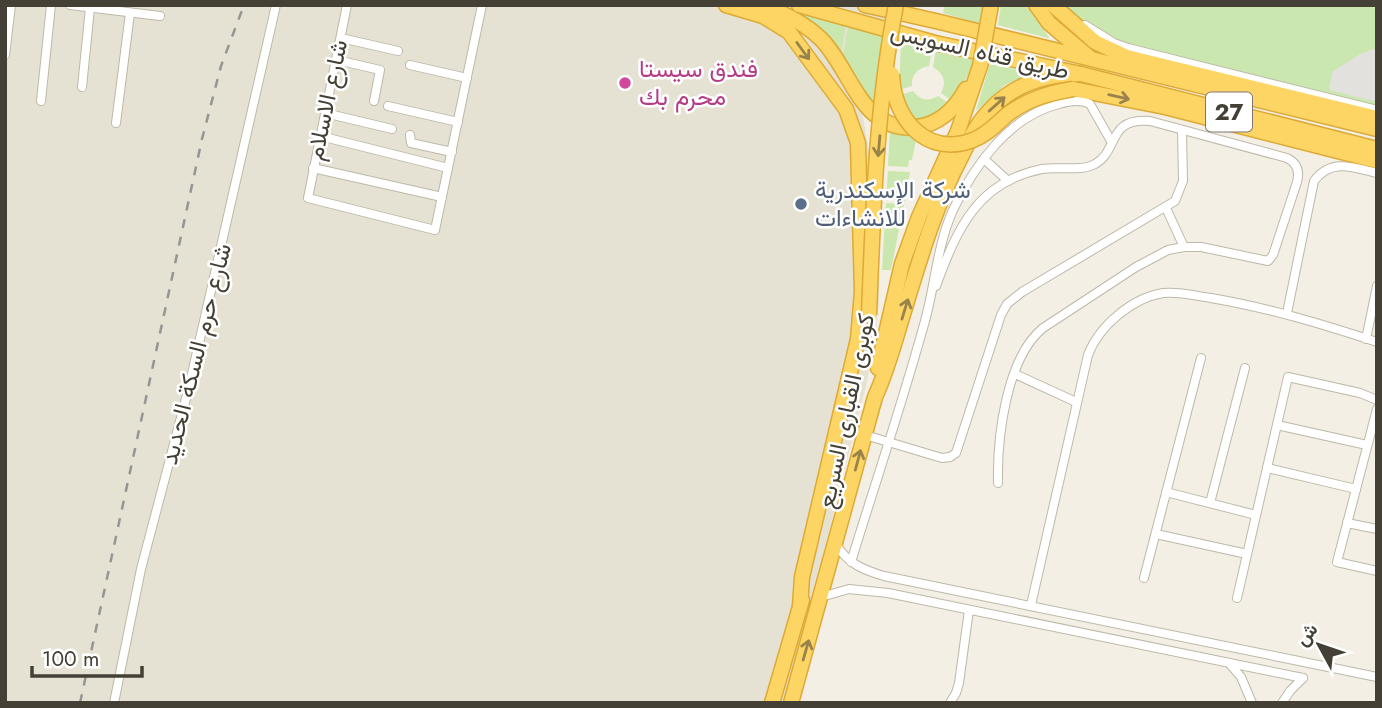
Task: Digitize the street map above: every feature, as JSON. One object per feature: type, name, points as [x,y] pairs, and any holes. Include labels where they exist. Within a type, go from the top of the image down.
[{"type":"highway","points":[[726,5],[763,16],[789,32],[846,109],[858,143],[862,269],[858,339],[802,577],[800,606],[772,703]]},
{"type":"highway","points":[[759,5],[792,17],[812,31],[837,59],[869,111],[898,126],[919,127],[947,114],[960,99],[980,66]]},
{"type":"highway","name":"طريق قناه السويس","points":[[799,5],[935,43],[1082,74]]},
{"type":"highway","name":"طريق قناه السويس","points":[[865,5],[1092,60]]},
{"type":"highway","name":"كوبرى القبارى السريع","points":[[800,606],[863,353],[869,315],[874,203],[888,52],[896,5]]},
{"type":"highway","name":"كوبرى القبارى السريع","points":[[875,397],[877,373],[892,301],[909,243],[958,131],[980,66],[992,5]]},
{"type":"highway","points":[[1036,5],[1049,23],[1092,60]]},
{"type":"highway","points":[[1053,5],[1095,42],[1127,57],[1377,118]]},
{"type":"highway","points":[[888,52],[893,94],[900,112],[917,133],[940,143],[973,141],[988,133],[1021,106],[1051,92],[1073,89],[1165,107],[1377,161]]},
{"type":"highway","name":"27","points":[[1092,60],[1377,129]]},
{"type":"highway","points":[[793,702],[875,397],[953,172],[974,131],[990,110],[1020,87],[1055,76],[1082,74]]},
{"type":"highway","name":"27","points":[[1082,74],[1377,149]]},
{"type":"street","points":[[5,55],[11,5]]},
{"type":"street","points":[[41,101],[51,5]]},
{"type":"street","points":[[69,5],[160,16]]},
{"type":"street","name":"شارع حرم السكة الحديد","points":[[114,703],[141,569],[208,309],[276,5]]},
{"type":"street","name":"شارع الاسلام","points":[[347,5],[307,195],[310,200],[435,230],[442,197]]},
{"type":"street","points":[[313,168],[442,197],[482,5]]},
{"type":"street","points":[[1063,5],[1099,35],[1128,48],[1377,110]]},
{"type":"street","points":[[82,87],[90,8]]},
{"type":"street","points":[[116,123],[130,13]]},
{"type":"street","points":[[341,38],[398,51]]},
{"type":"street","points":[[337,60],[380,70],[374,102]]},
{"type":"street","points":[[410,65],[467,78]]},
{"type":"street","points":[[851,562],[922,332],[946,226],[967,184],[1000,140],[1045,108],[1064,102],[1083,101],[1093,106],[1111,141]]},
{"type":"street","points":[[388,106],[458,122]]},
{"type":"street","points":[[325,113],[392,129]]},
{"type":"street","points":[[933,287],[936,286],[953,240],[965,220],[988,194],[1008,181],[1042,169],[1090,166],[1104,156],[1111,141],[1124,127],[1139,121],[1150,121],[1287,158],[1296,166],[1298,174],[1273,255],[1268,261],[1210,248],[1184,247],[1153,257],[1043,328],[1027,344],[1015,374],[1000,431],[998,483]]},
{"type":"street","points":[[865,435],[942,458],[956,453],[1001,315],[1007,304],[1022,292],[1175,201],[1182,187],[1182,130]]},
{"type":"street","points":[[410,135],[411,143],[452,152]]},
{"type":"street","points":[[320,136],[448,168]]},
{"type":"street","points":[[984,159],[1008,181]]},
{"type":"street","points":[[1287,313],[1314,181],[1323,171],[1335,166],[1349,166],[1377,173]]},
{"type":"street","points":[[1166,208],[1184,247]]},
{"type":"street","points":[[1366,339],[1377,286]]},
{"type":"street","points":[[1031,605],[1088,355],[1095,340],[1112,321],[1148,298],[1175,293],[1287,313],[1377,342]]},
{"type":"street","points":[[1144,578],[1201,358]]},
{"type":"street","points":[[1210,503],[1245,368]]},
{"type":"street","points":[[1015,374],[1076,402]]},
{"type":"street","points":[[1237,598],[1288,377],[1360,393],[1377,400]]},
{"type":"street","points":[[1377,410],[1337,562],[1377,571]]},
{"type":"street","points":[[1277,425],[1367,445]]},
{"type":"street","points":[[1267,468],[1356,489]]},
{"type":"street","points":[[1167,492],[1256,515]]},
{"type":"street","points":[[1347,523],[1377,529]]},
{"type":"street","points":[[1156,534],[1247,554]]},
{"type":"street","points":[[835,544],[851,562],[884,576],[1377,677]]},
{"type":"street","points":[[821,597],[841,590],[857,589],[911,597],[1303,678],[1282,703]]},
{"type":"street","points":[[950,703],[957,693],[969,610]]},
{"type":"street","points":[[1226,662],[1241,677],[1252,703]]},
{"type":"shaded area","points":[[5,5],[903,5],[888,63],[860,98],[876,197],[879,302],[872,358],[785,703],[5,703]]},
{"type":"shaded area","points":[[1377,48],[1377,102],[1329,90],[1332,72],[1360,54]]},
{"type":"green space","points":[[945,5],[983,5],[981,24],[943,13]]},
{"type":"green space","points":[[1001,5],[1025,5],[1049,37],[998,25]]},
{"type":"green space","points":[[1065,5],[1377,5],[1377,107],[1126,44],[1085,23]]},
{"type":"green space","points":[[796,10],[846,26],[841,53],[823,32],[795,12]]},
{"type":"green space","points":[[848,27],[884,37],[878,102],[873,105],[843,55]]},
{"type":"green space","points":[[901,42],[932,49],[929,66],[916,73],[912,86],[899,90]]},
{"type":"green space","points":[[936,50],[974,60],[959,92],[945,108],[936,114],[912,121],[900,95],[913,91],[924,99],[938,96],[947,102],[949,99],[941,93],[943,78],[933,67]]},
{"type":"green space","points":[[990,63],[1032,74],[1005,85],[976,111]]},
{"type":"green space","points":[[890,129],[916,139],[908,167],[888,166]]},
{"type":"green space","points":[[888,171],[910,172],[905,201],[886,199]]},
{"type":"green space","points":[[886,203],[904,204],[891,270],[882,270]]},
{"type":"railway","points":[[80,703],[202,139],[221,66],[244,5]]},
{"type":"place","name":"فندق سيستا محرم بك","points":[[625,83]]},
{"type":"place","name":"شركة الإسكندرية للانشاءات","points":[[801,204]]}]
